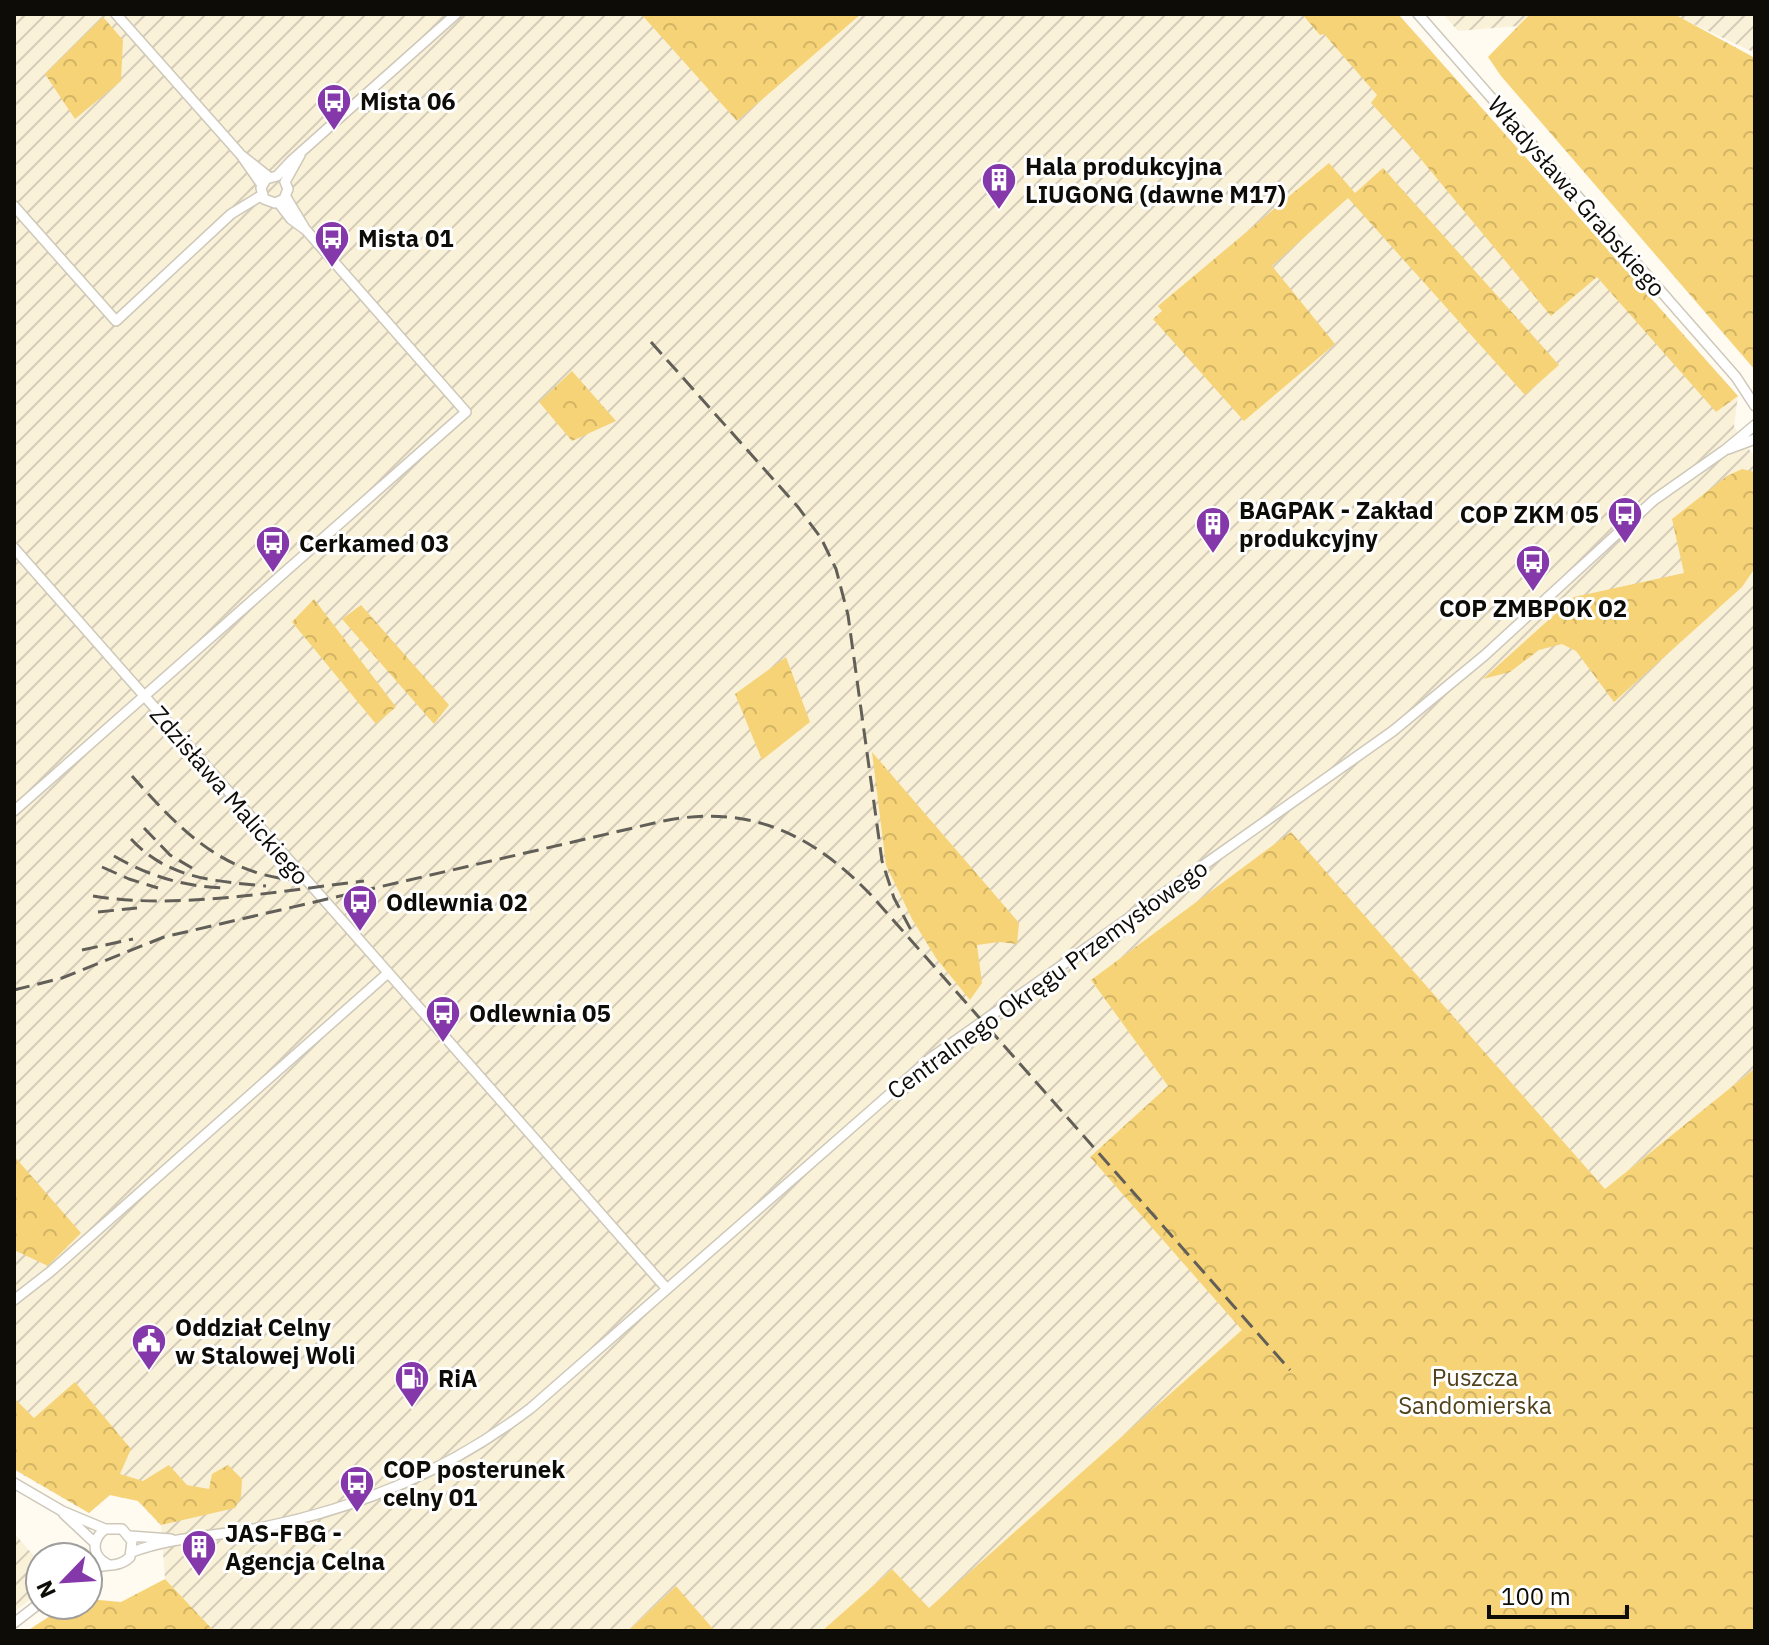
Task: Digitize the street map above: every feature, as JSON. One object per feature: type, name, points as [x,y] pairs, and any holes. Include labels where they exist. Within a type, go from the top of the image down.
[{"type":"street","points":[[116,14],[241,155],[247,167],[271,183],[282,200],[267,201],[271,183]]},
{"type":"street","points":[[14,206],[116,321],[231,214],[392,78],[446,19],[456,14]]},
{"type":"street","name":"Władysława Grabskiego","points":[[1418,14],[1736,377],[1755,406]]},
{"type":"street","name":"Zdzisława Malickiego","points":[[282,200],[466,412],[143,696],[667,1289]]},
{"type":"street","name":"Władysława Grabskiego","points":[[1736,377],[1755,392]]},
{"type":"street","points":[[1725,450],[1755,425],[1755,417]]},
{"type":"street","points":[[1725,450],[1755,439]]},
{"type":"street","name":"Centralnego Okręgu Przemysłowego","points":[[132,1552],[178,1540],[242,1532],[335,1510],[375,1497],[476,1447],[528,1410],[934,1056],[1393,731],[1485,655],[1654,500],[1725,450]]},
{"type":"street","points":[[14,548],[143,696],[14,811]]},
{"type":"street","points":[[14,1300],[50,1272],[388,973]]},
{"type":"street","points":[[14,1483],[62,1511],[105,1529],[118,1527],[130,1536],[132,1552],[122,1564],[104,1565]]},
{"type":"street","points":[[62,1511],[90,1541]]},
{"type":"street","points":[[98,1541],[105,1529]]},
{"type":"street","name":"Centralnego Okręgu Przemysłowego","points":[[130,1536],[178,1540]]},
{"type":"shaded area","points":[[14,14],[1398,14],[1738,396],[1734,427],[1755,458],[1755,1068],[1605,1189],[1291,833],[1091,980],[1168,1086],[1090,1157],[1243,1330],[929,1609],[892,1569],[822,1631],[715,1631],[676,1586],[628,1631],[214,1631],[165,1579],[161,1526],[138,1501],[110,1495],[89,1513],[14,1470]]},
{"type":"shaded area","points":[[1443,14],[1530,14],[1518,26],[1458,31]]},
{"type":"shaded area","points":[[1674,14],[1755,14],[1755,53],[1674,15]]},
{"type":"shaded area","points":[[14,1533],[24,1545],[24,1604],[14,1612]]},
{"type":"green space","points":[[641,14],[861,14],[737,121]]},
{"type":"green space","points":[[1302,14],[1398,14],[1738,396],[1716,412],[1597,277],[1551,316],[1371,103],[1377,95],[1324,34],[1320,35]]},
{"type":"green space","points":[[1530,14],[1674,14],[1755,58],[1755,370],[1501,76],[1488,57]]},
{"type":"green space","points":[[103,17],[123,40],[121,81],[75,119],[45,74]]},
{"type":"green space","points":[[1329,163],[1355,193],[1383,168],[1559,365],[1525,395],[1348,198],[1272,266],[1335,344],[1244,421],[1153,319],[1162,311],[1158,306]]},
{"type":"green space","points":[[572,371],[616,421],[572,441],[539,402]]},
{"type":"green space","points":[[1742,469],[1755,472],[1755,568],[1742,587],[1614,702],[1576,651],[1562,644],[1539,650],[1510,672],[1483,679],[1574,597],[1684,573],[1672,519],[1727,476]]},
{"type":"green space","points":[[314,599],[396,707],[376,724],[292,622]]},
{"type":"green space","points":[[361,605],[449,705],[434,724],[342,619]]},
{"type":"green space","points":[[786,657],[810,722],[762,760],[735,694]]},
{"type":"green space","points":[[872,752],[1019,923],[1017,944],[999,942],[977,945],[982,983],[970,1000],[936,958],[912,919],[886,865]]},
{"type":"green space","name":"Puszcza Sandomierska","points":[[1291,832],[1605,1189],[1755,1068],[1755,1631],[822,1631],[892,1569],[929,1608],[1242,1330],[1090,1157],[1168,1086],[1091,980]]},
{"type":"green space","points":[[14,1156],[81,1233],[48,1266],[14,1250]]},
{"type":"green space","points":[[75,1382],[131,1449],[120,1474],[143,1481],[169,1465],[187,1485],[209,1489],[212,1474],[228,1465],[242,1479],[241,1497],[235,1508],[161,1525],[138,1501],[110,1495],[89,1513],[14,1469],[14,1398],[34,1418]]},
{"type":"green space","points":[[165,1579],[214,1631],[27,1631],[42,1621],[104,1621],[104,1600],[121,1602]]},
{"type":"green space","points":[[676,1586],[715,1631],[628,1631]]},
{"type":"railway","points":[[651,342],[798,507],[821,538],[836,569],[848,615],[882,861],[894,898],[911,930]]},
{"type":"railway","points":[[132,776],[188,833],[228,861],[277,878],[305,881]]},
{"type":"railway","points":[[14,990],[62,978],[164,937],[663,821],[723,817],[777,828],[825,855],[871,895],[1290,1370]]},
{"type":"railway","points":[[144,828],[170,855],[192,868]]},
{"type":"railway","points":[[131,839],[160,863],[193,876],[266,886]]},
{"type":"railway","points":[[114,856],[166,879],[223,888]]},
{"type":"railway","points":[[102,867],[158,888]]},
{"type":"railway","points":[[93,896],[125,900],[193,900],[364,881]]},
{"type":"railway","points":[[98,912],[137,908]]},
{"type":"railway","points":[[82,950],[133,939]]},
{"type":"place","name":"Mista 06","points":[[334,132]]},
{"type":"place","name":"Hala produkcyjna LIUGONG (dawne M17)","points":[[999,211]]},
{"type":"place","name":"Mista 01","points":[[332,269]]},
{"type":"place","name":"COP ZKM 05","points":[[1625,545]]},
{"type":"place","name":"BAGPAK - Zakład produkcyjny","points":[[1213,555]]},
{"type":"place","name":"Cerkamed 03","points":[[273,574]]},
{"type":"place","name":"COP ZMBPOK 02","points":[[1533,593]]},
{"type":"place","name":"Odlewnia 02","points":[[360,933]]},
{"type":"place","name":"Odlewnia 05","points":[[443,1044]]},
{"type":"place","name":"Oddział Celny w Stalowej Woli","points":[[149,1372]]},
{"type":"place","name":"RiA","points":[[412,1409]]},
{"type":"place","name":"COP posterunek celny 01","points":[[357,1514]]},
{"type":"place","name":"JAS-FBG - Agencja Celna","points":[[199,1578]]}]
